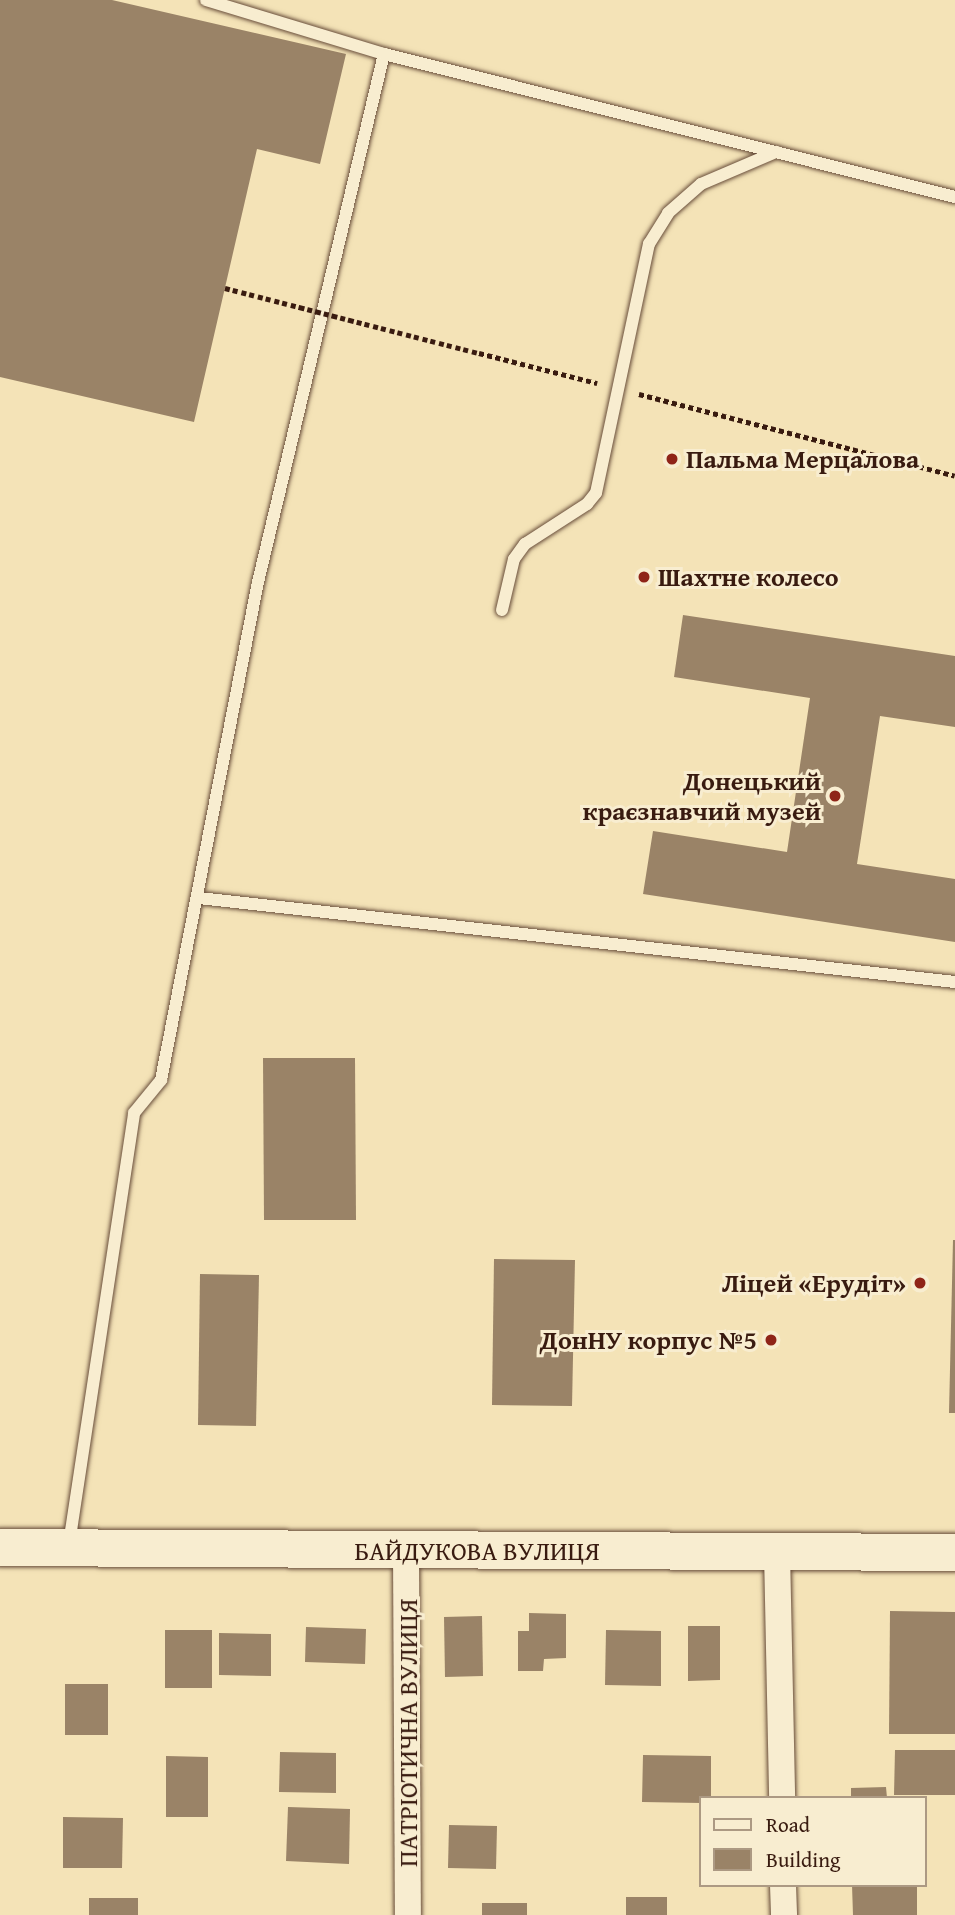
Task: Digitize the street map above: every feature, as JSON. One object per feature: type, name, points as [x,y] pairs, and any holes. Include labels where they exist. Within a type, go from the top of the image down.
[{"type":"main road","name":"БАЙДУКОВА ВУЛИЦЯ","points":[[0,1547],[955,1552]]},
{"type":"street","name":"ПАТРІОТИЧНА ВУЛИЦЯ","points":[[406,1550],[408,1915]]},
{"type":"street","points":[[778,1552],[782,1796]]},
{"type":"street","points":[[783,1887],[784,1915]]},
{"type":"lane","points":[[206,0],[384,54],[955,197]]},
{"type":"lane","points":[[68,1547],[134,1113],[161,1080],[199,898],[258,582],[384,54]]},
{"type":"lane","points":[[502,610],[514,559],[525,544],[587,504],[596,493],[649,244],[668,213],[701,184],[776,152]]},
{"type":"lane","points":[[199,898],[955,982]]},
{"type":"path","points":[[225,288],[955,476]]},
{"type":"building","points":[[0,0],[112,0],[346,54],[320,164],[257,149],[194,422],[0,377]]},
{"type":"building","points":[[683,615],[955,656],[955,727],[880,716],[857,864],[955,879],[955,942],[643,894],[653,831],[787,852],[810,698],[674,677]]},
{"type":"building","points":[[263,1058],[355,1058],[356,1220],[264,1220]]},
{"type":"building","points":[[953,1240],[955,1413],[949,1413]]},
{"type":"building","points":[[494,1259],[575,1260],[572,1406],[492,1405]]},
{"type":"building","points":[[200,1274],[259,1275],[256,1426],[198,1425]]},
{"type":"building","points":[[890,1611],[955,1612],[955,1734],[889,1734]]},
{"type":"building","points":[[529,1613],[566,1614],[566,1658],[544,1659],[543,1671],[518,1671],[518,1631],[529,1631]]},
{"type":"building","points":[[482,1616],[483,1676],[445,1677],[444,1617]]},
{"type":"building","points":[[688,1626],[720,1626],[720,1680],[688,1681]]},
{"type":"building","points":[[306,1627],[366,1629],[365,1664],[305,1662]]},
{"type":"building","points":[[165,1630],[212,1630],[212,1688],[165,1688]]},
{"type":"building","points":[[606,1630],[661,1631],[661,1686],[605,1685]]},
{"type":"building","points":[[219,1633],[271,1634],[271,1676],[219,1675]]},
{"type":"building","points":[[65,1684],[108,1684],[108,1735],[65,1735]]},
{"type":"building","points":[[895,1750],[955,1750],[955,1795],[894,1795]]},
{"type":"building","points":[[280,1752],[336,1753],[336,1793],[279,1792]]},
{"type":"building","points":[[643,1755],[711,1756],[711,1796],[699,1796],[699,1803],[642,1802]]},
{"type":"building","points":[[166,1756],[208,1757],[208,1817],[166,1817]]},
{"type":"building","points":[[886,1787],[887,1796],[851,1796],[851,1788]]},
{"type":"building","points":[[288,1807],[350,1809],[349,1864],[286,1861]]},
{"type":"building","points":[[63,1817],[123,1818],[122,1868],[63,1868]]},
{"type":"building","points":[[449,1825],[497,1826],[496,1869],[448,1868]]},
{"type":"building","points":[[852,1887],[917,1887],[917,1915],[853,1915]]},
{"type":"building","points":[[626,1897],[667,1897],[667,1915],[626,1915]]},
{"type":"building","points":[[89,1898],[138,1898],[138,1915],[89,1915]]},
{"type":"building","points":[[482,1903],[527,1903],[527,1915],[482,1915]]},
{"type":"place","name":"Пальма Мерцалова","points":[[672,459]]},
{"type":"place","name":"Шахтне колесо","points":[[644,577]]},
{"type":"place","name":"Донецький краєзнавчий музей","points":[[835,796]]},
{"type":"place","name":"Ліцей «Ерудіт»","points":[[920,1283]]},
{"type":"place","name":"ДонНУ корпус №5","points":[[771,1340]]}]
